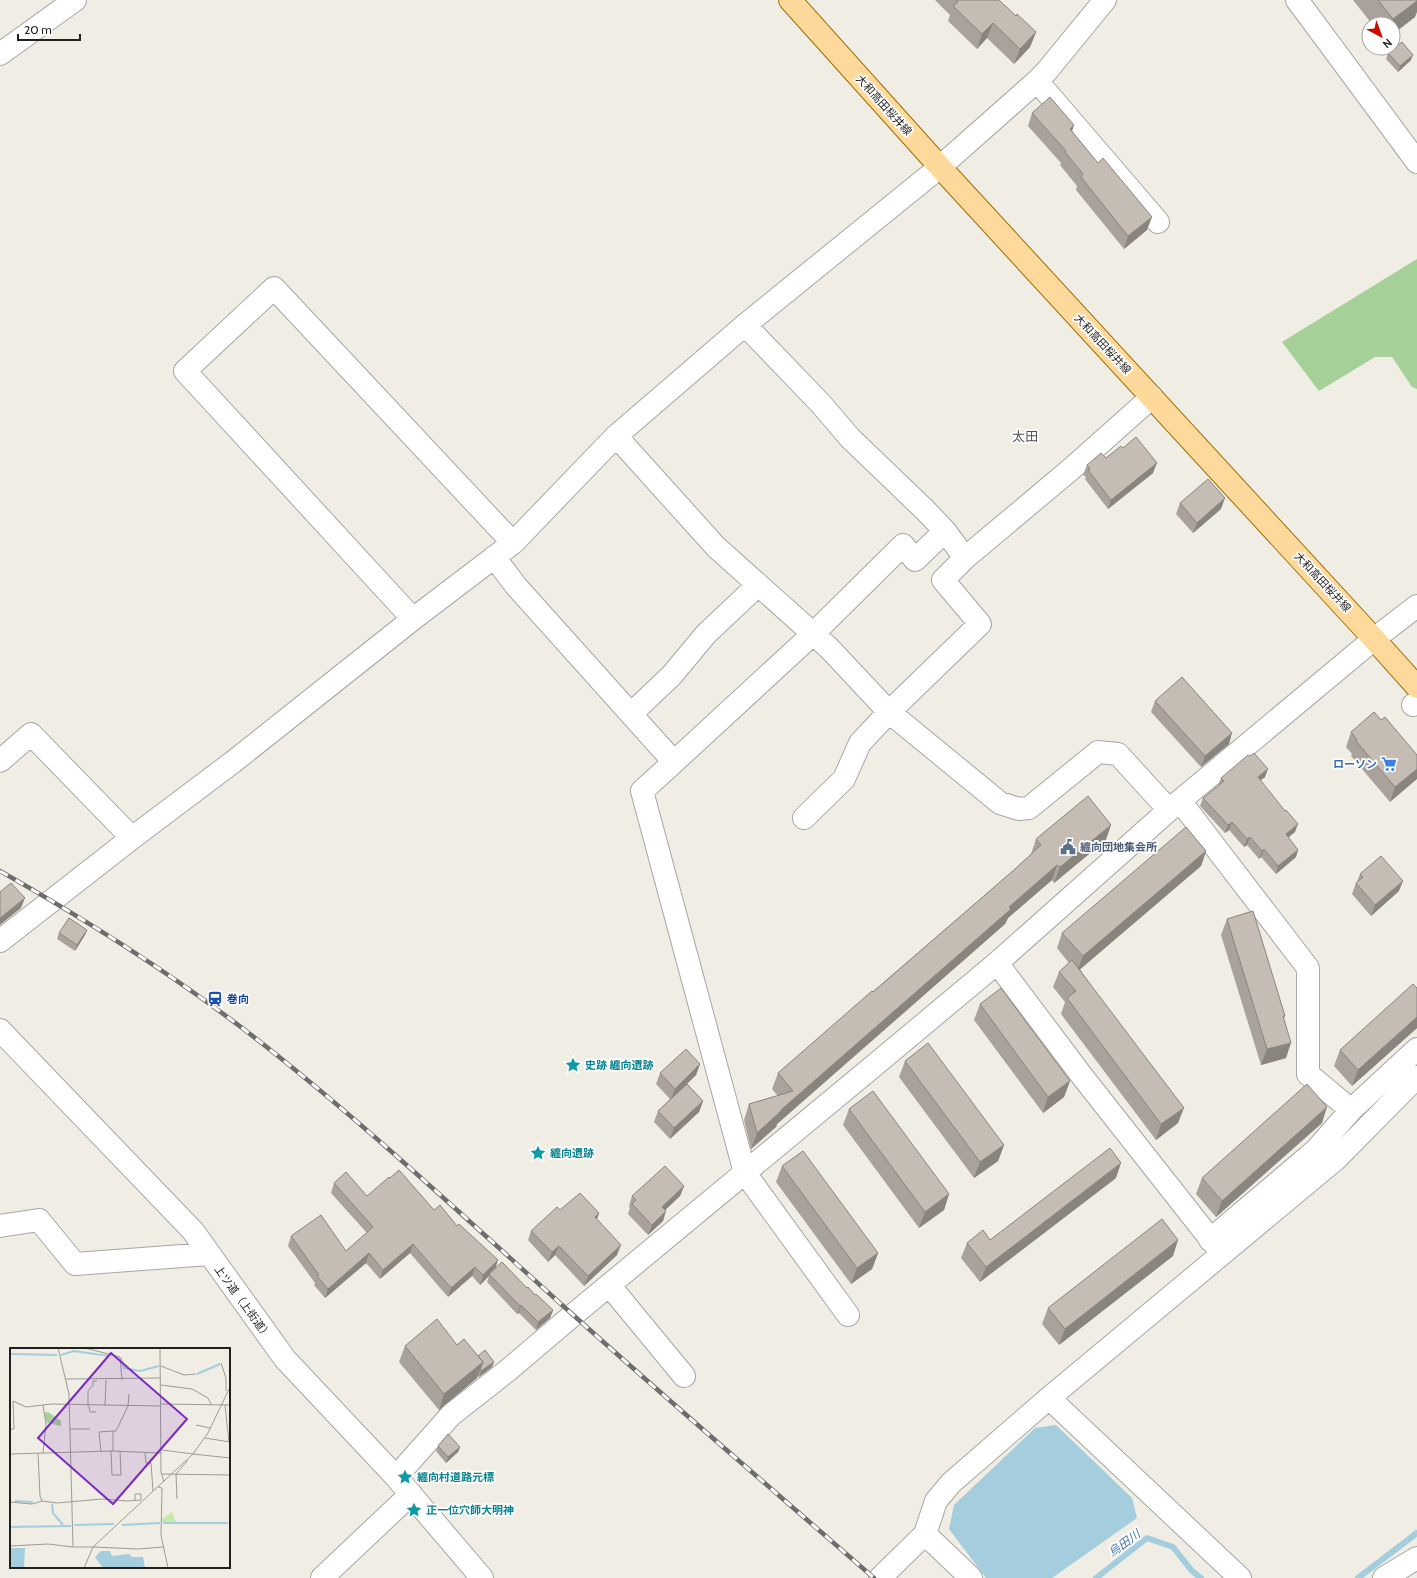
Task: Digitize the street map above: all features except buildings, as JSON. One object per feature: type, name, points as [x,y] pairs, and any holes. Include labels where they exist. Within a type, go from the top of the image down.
[{"type":"main road","name":"大和高田桜井線","points":[[790,0],[940,167],[1374,638],[1416,698]]},
{"type":"street","points":[[0,54],[75,0]]},
{"type":"street","points":[[0,941],[132,838],[233,762],[413,619],[513,543],[616,436],[745,325],[940,167],[1037,81],[1105,0]]},
{"type":"street","points":[[1297,0],[1417,162]]},
{"type":"street","points":[[1037,81],[1158,222]]},
{"type":"street","points":[[413,619],[185,371],[274,288],[513,543]]},
{"type":"street","points":[[745,325],[821,404],[850,438],[926,510],[945,531],[965,558]]},
{"type":"street","points":[[804,818],[844,778],[860,743],[888,712],[980,624],[943,580],[965,558],[1070,470],[1152,397]]},
{"type":"street","points":[[616,436],[716,547],[814,633],[888,712],[1000,803],[1019,809],[1029,808],[1098,752],[1118,754],[1175,806],[1308,968],[1308,1074],[1351,1110]]},
{"type":"street","points":[[848,1315],[745,1173],[642,791],[814,633],[903,545],[915,560],[945,531]]},
{"type":"street","points":[[494,557],[516,586],[674,762]]},
{"type":"street","points":[[631,714],[672,676],[706,634],[758,585]]},
{"type":"street","points":[[396,1477],[451,1415],[507,1372],[609,1285],[997,963],[1175,806],[1335,679],[1374,638],[1417,606]]},
{"type":"street","points":[[0,760],[31,734],[132,838]]},
{"type":"street","points":[[997,963],[1082,1076],[1216,1247]]},
{"type":"street","name":"上ツ道（上街道）","points":[[0,1030],[193,1232],[284,1359],[412,1494],[482,1578]]},
{"type":"street","points":[[880,1578],[925,1534],[936,1501],[951,1483],[1049,1398],[1216,1247],[1316,1150],[1351,1110],[1417,1050]]},
{"type":"street","points":[[1216,1247],[1336,1159],[1417,1077]]},
{"type":"street","points":[[0,1226],[39,1220],[75,1264],[209,1254]]},
{"type":"street","points":[[609,1285],[684,1376]]},
{"type":"street","points":[[1049,1398],[1240,1578]]},
{"type":"street","points":[[322,1578],[412,1494]]},
{"type":"street","points":[[925,1534],[971,1578]]},
{"type":"street","points":[[1384,1578],[1417,1558]]},
{"type":"green space","points":[[1417,259],[1417,389],[1412,387],[1392,357],[1375,357],[1319,391],[1282,342]]},
{"type":"water","points":[[1056,1425],[1132,1498],[1137,1518],[1052,1578],[986,1578],[949,1529],[954,1505],[1035,1428]]},
{"type":"waterway","name":"烏田川","points":[[1358,1578],[1417,1533]]},
{"type":"waterway","name":"烏田川","points":[[1096,1578],[1147,1538],[1173,1547],[1192,1571],[1201,1578]]},
{"type":"railway","points":[[0,871],[71,912],[174,979],[241,1027],[312,1083],[350,1115],[646,1380],[874,1578]]},
{"type":"place","name":"ローソン","points":[[1389,764]]},
{"type":"place","name":"纏向団地集会所","points":[[1068,847]]},
{"type":"place","name":"巻向","points":[[215,999]]},
{"type":"place","name":"史跡 纏向遺跡","points":[[573,1065]]},
{"type":"place","name":"纏向遺跡","points":[[538,1153]]},
{"type":"place","name":"纏向村道路元標","points":[[405,1477]]},
{"type":"place","name":"正一位穴師大明神","points":[[414,1510]]},
{"type":"district","name":"太田","points":[[1025,436]]}]
